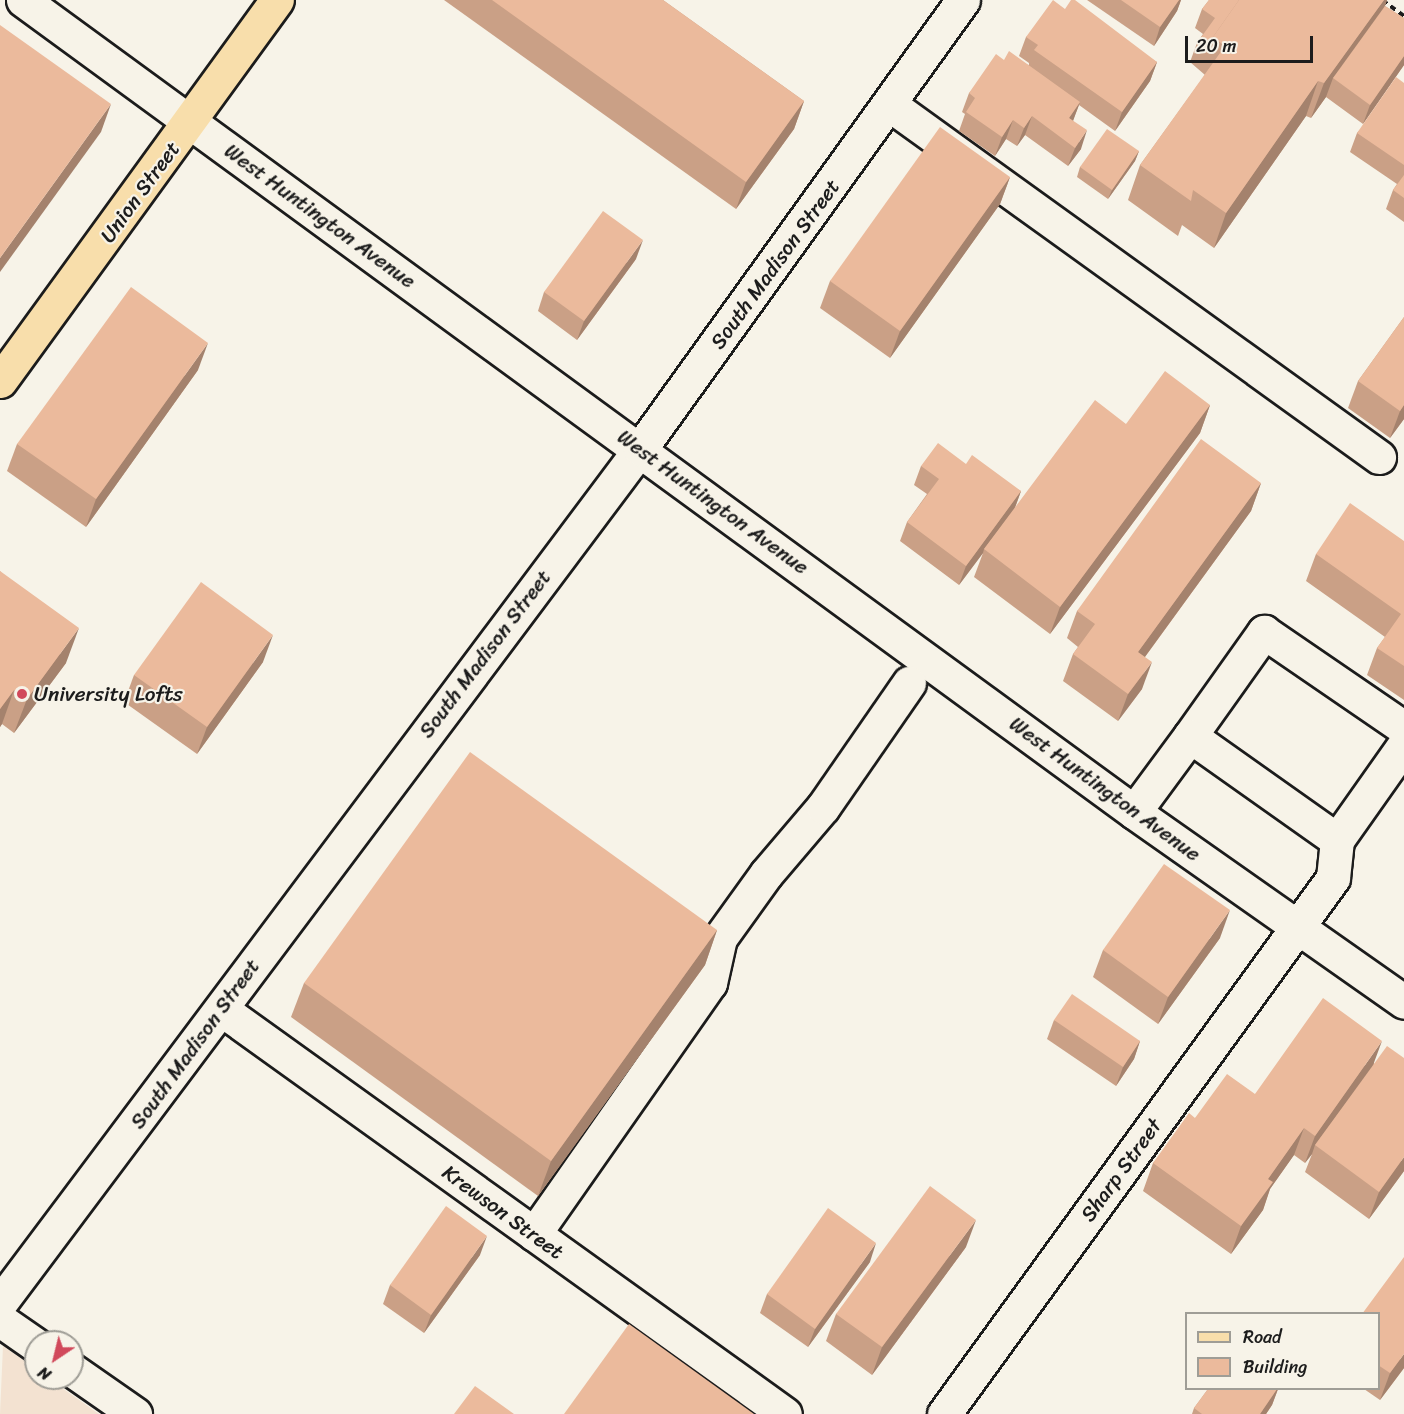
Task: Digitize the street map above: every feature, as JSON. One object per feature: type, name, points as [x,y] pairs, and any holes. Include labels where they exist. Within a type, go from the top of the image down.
[{"type":"main road","name":"Union Street","points":[[0,381],[277,0]]},
{"type":"street","name":"West Huntington Avenue","points":[[23,0],[1134,812],[1404,1002]]},
{"type":"street","name":"South Madison Street","points":[[0,1303],[640,449],[963,0]]},
{"type":"street","points":[[889,104],[1379,457]]},
{"type":"street","points":[[1134,812],[1264,632],[1404,728]]},
{"type":"street","points":[[534,1234],[710,983],[720,938],[766,874],[824,807],[909,683]]},
{"type":"street","points":[[1190,736],[1337,840],[1404,745]]},
{"type":"street","name":"Sharp Street","points":[[944,1414],[1333,878],[1337,840]]},
{"type":"street","name":"Krewson Street","points":[[221,1009],[785,1414]]},
{"type":"street","points":[[0,1320],[24,1337]]},
{"type":"street","points":[[84,1378],[135,1414]]},
{"type":"path","points":[[1382,0],[1404,16]]},
{"type":"shaded area","points":[[3,1346],[24,1361],[24,1390],[65,1390],[99,1414],[0,1414]]},
{"type":"building","points":[[492,0],[663,0],[804,101],[746,182]]},
{"type":"building","points":[[1053,0],[1065,9],[1071,0],[1075,0],[1157,62],[1122,112],[1034,50],[1038,45],[1026,37]]},
{"type":"building","points":[[1121,0],[1179,0],[1160,27]]},
{"type":"building","points":[[1209,0],[1239,0],[1213,37],[1207,53],[1197,43],[1215,18],[1202,9]]},
{"type":"building","points":[[1239,0],[1384,0],[1324,83],[1318,81],[1226,213],[1193,190],[1191,201],[1140,165],[1225,46],[1213,37]]},
{"type":"building","points":[[1385,6],[1404,18],[1404,56],[1370,105],[1333,78]]},
{"type":"building","points":[[0,25],[111,104],[0,258]]},
{"type":"building","points":[[1009,51],[1080,102],[1069,118],[1087,130],[1075,148],[1032,116],[1024,128],[1013,120],[1002,137],[966,112],[975,98],[969,93],[996,54],[1004,60]]},
{"type":"building","points":[[1396,77],[1404,83],[1404,165],[1357,133]]},
{"type":"building","points":[[940,127],[1010,177],[900,331],[830,281]]},
{"type":"building","points":[[1107,129],[1139,151],[1112,190],[1080,167]]},
{"type":"building","points":[[1404,175],[1404,198],[1393,190]]},
{"type":"building","points":[[603,211],[643,240],[584,321],[544,292]]},
{"type":"building","points":[[131,287],[208,343],[96,499],[17,444]]},
{"type":"building","points":[[1404,317],[1404,405],[1400,411],[1358,381]]},
{"type":"building","points":[[1165,371],[1210,405],[1060,607],[984,549],[1095,400],[1126,424]]},
{"type":"building","points":[[1201,439],[1261,483],[1138,652],[1152,662],[1128,694],[1073,654],[1095,624],[1077,611]]},
{"type":"building","points":[[938,443],[966,464],[972,455],[1021,491],[966,566],[907,522],[939,479],[921,466]]},
{"type":"building","points":[[1350,503],[1404,541],[1404,666],[1377,648],[1401,614],[1316,554]]},
{"type":"building","points":[[0,571],[79,628],[27,699],[14,690],[0,709]]},
{"type":"building","points":[[201,582],[273,635],[207,727],[134,675]]},
{"type":"building","points":[[470,752],[717,930],[551,1161],[304,983]]},
{"type":"building","points":[[1164,864],[1230,910],[1168,997],[1103,950]]},
{"type":"building","points":[[1072,994],[1140,1041],[1123,1067],[1054,1020]]},
{"type":"building","points":[[1323,998],[1382,1041],[1315,1136],[1304,1128],[1268,1179],[1273,1182],[1241,1226],[1153,1163],[1189,1113],[1195,1118],[1227,1074],[1255,1094]]},
{"type":"building","points":[[1387,1046],[1404,1058],[1404,1157],[1379,1192],[1315,1145]]},
{"type":"building","points":[[930,1186],[976,1220],[882,1347],[836,1314]]},
{"type":"building","points":[[446,1206],[487,1236],[431,1315],[390,1285]]},
{"type":"building","points":[[828,1208],[876,1243],[815,1329],[767,1294]]},
{"type":"building","points":[[1404,1257],[1404,1354],[1390,1373],[1380,1366],[1380,1312],[1363,1312]]},
{"type":"building","points":[[629,1324],[754,1414],[564,1414]]},
{"type":"building","points":[[475,1386],[514,1414],[454,1414]]},
{"type":"building","points":[[1207,1390],[1276,1390],[1260,1414],[1202,1414],[1194,1408]]},
{"type":"place","name":"University Lofts","points":[[22,694]]}]
